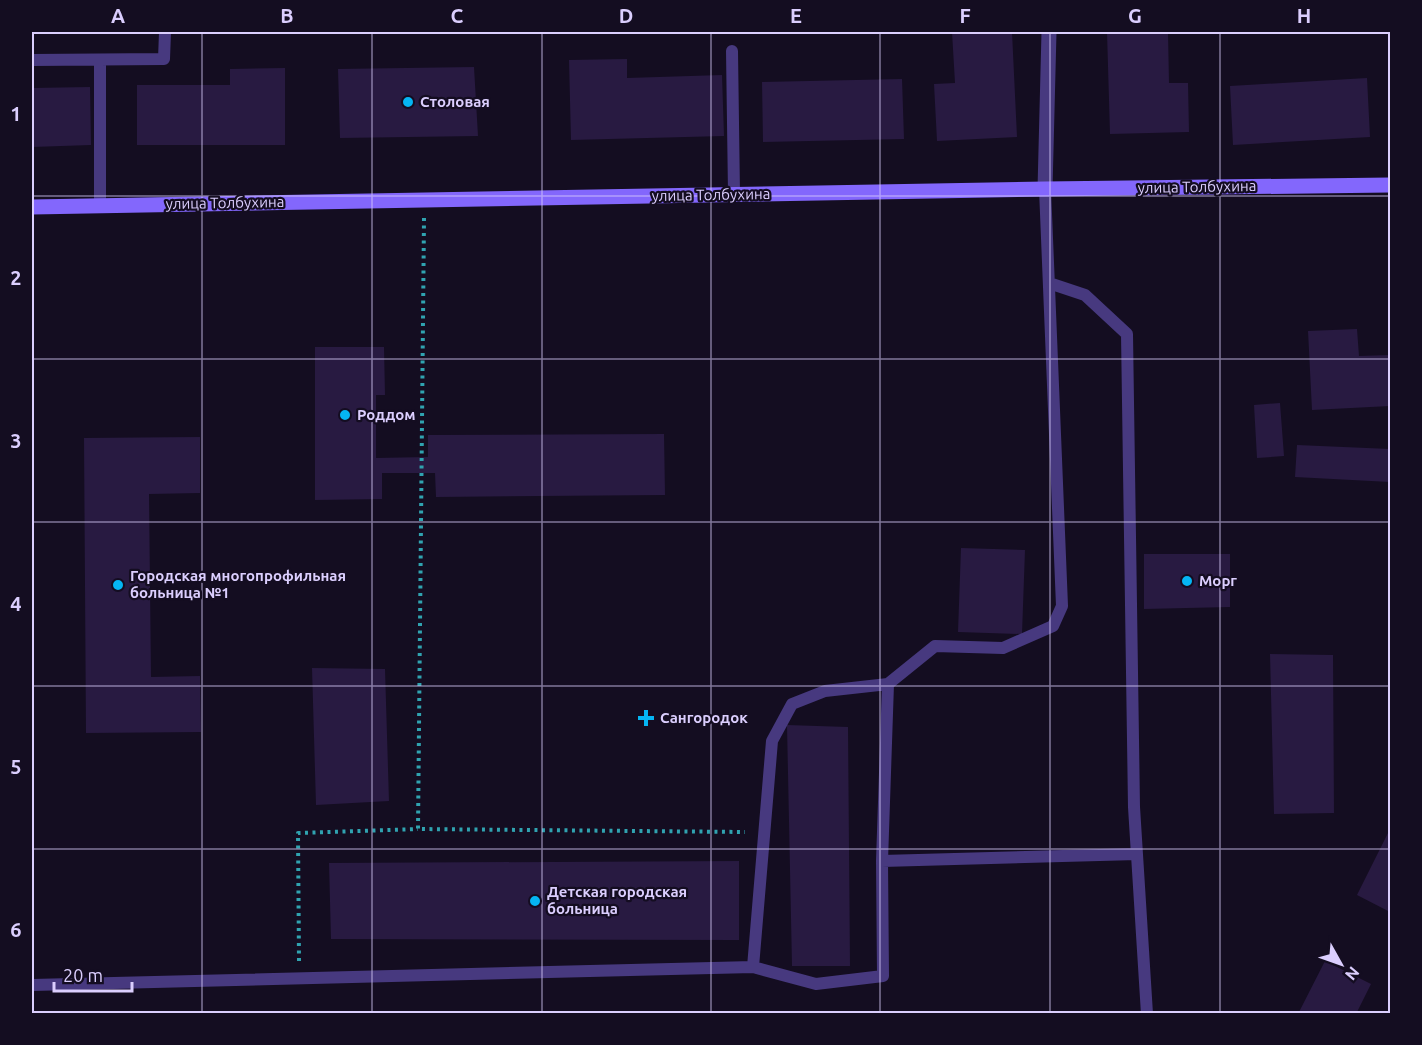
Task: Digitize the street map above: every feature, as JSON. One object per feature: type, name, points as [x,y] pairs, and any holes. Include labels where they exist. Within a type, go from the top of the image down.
[{"type":"street","points":[[1045,189],[1049,32]]},
{"type":"street","name":"улица Толбухина","points":[[32,207],[1390,185]]},
{"type":"lane","points":[[32,60],[164,59],[165,32]]},
{"type":"lane","points":[[732,51],[735,194]]},
{"type":"lane","points":[[99,60],[100,206]]},
{"type":"lane","points":[[753,967],[772,741],[792,704],[825,691],[888,684],[935,646],[1003,648],[1053,626],[1062,606],[1045,189]]},
{"type":"lane","points":[[1049,283],[1085,295],[1127,334],[1134,807],[1147,1014]]},
{"type":"lane","points":[[32,985],[753,967],[816,984],[883,976],[882,861],[888,684]]},
{"type":"lane","points":[[882,861],[1137,854]]},
{"type":"path","points":[[418,829],[424,200]]},
{"type":"path","points":[[299,978],[298,833],[418,829],[764,832]]},
{"type":"building","points":[[952,32],[1012,32],[1017,137],[937,141],[934,84],[955,83]]},
{"type":"building","points":[[1107,32],[1168,32],[1169,83],[1188,83],[1189,132],[1110,134]]},
{"type":"building","points":[[627,59],[627,78],[722,75],[724,136],[571,140],[569,60]]},
{"type":"building","name":"Столовая","points":[[474,67],[478,136],[340,138],[338,69]]},
{"type":"building","points":[[285,68],[285,145],[137,145],[137,85],[230,85],[230,69]]},
{"type":"building","points":[[1367,78],[1370,137],[1233,145],[1230,86]]},
{"type":"building","points":[[902,79],[904,139],[763,142],[762,82]]},
{"type":"building","points":[[90,87],[91,145],[32,147],[32,88]]},
{"type":"building","points":[[1357,329],[1359,356],[1390,355],[1390,406],[1312,410],[1308,331]]},
{"type":"building","name":"Роддом","points":[[315,347],[384,347],[385,395],[376,395],[376,458],[428,457],[428,435],[664,434],[665,495],[436,497],[435,473],[382,473],[382,499],[315,500]]},
{"type":"building","points":[[1280,403],[1284,456],[1257,458],[1254,405]]},
{"type":"building","name":"Городская многопрофильная больница №1","points":[[200,437],[200,493],[149,494],[151,677],[200,676],[201,732],[86,733],[84,438]]},
{"type":"building","points":[[1297,445],[1390,449],[1390,482],[1295,477]]},
{"type":"building","points":[[961,548],[1025,550],[1022,634],[958,632]]},
{"type":"building","name":"Морг","points":[[1144,554],[1230,554],[1230,607],[1144,609]]},
{"type":"building","points":[[1270,654],[1333,655],[1334,813],[1274,814]]},
{"type":"building","points":[[312,668],[385,669],[389,801],[316,805]]},
{"type":"building","points":[[787,725],[848,727],[850,966],[792,966]]},
{"type":"building","points":[[1390,829],[1390,912],[1357,895]]},
{"type":"building","name":"Детская городская больница","points":[[739,861],[739,940],[331,939],[329,863]]},
{"type":"building","points":[[1325,961],[1371,984],[1356,1014],[1298,1014]]},
{"type":"place","name":"Столовая","points":[[408,102]]},
{"type":"place","name":"Роддом","points":[[345,415]]},
{"type":"place","name":"Морг","points":[[1187,581]]},
{"type":"place","name":"Городская многопрофильная больница №1","points":[[118,585]]},
{"type":"place","name":"Сангородок","points":[[646,718]]},
{"type":"place","name":"Детская городская больница","points":[[535,901]]}]
